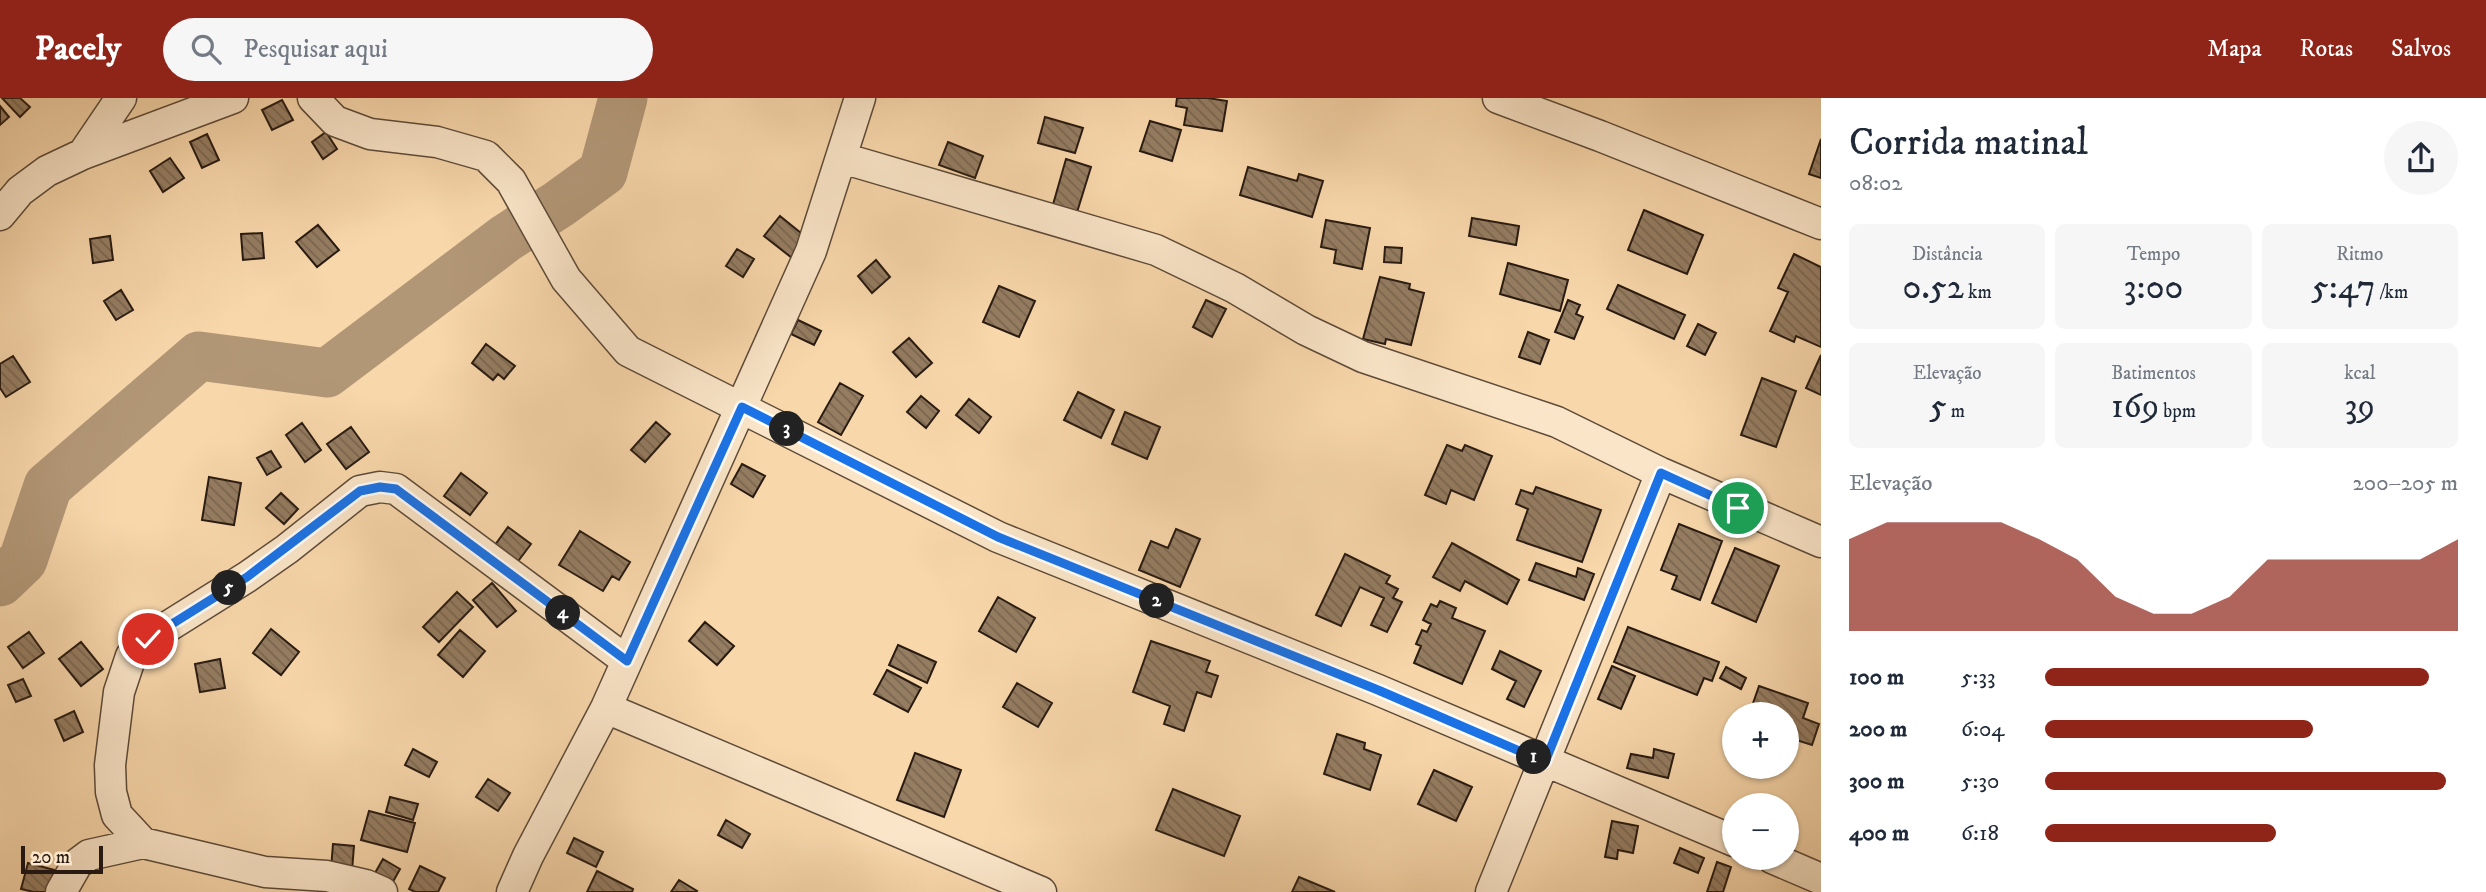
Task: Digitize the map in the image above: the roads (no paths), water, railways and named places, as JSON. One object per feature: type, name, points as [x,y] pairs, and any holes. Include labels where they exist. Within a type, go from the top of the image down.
[{"type":"street","points":[[83,153],[121,98]]},
{"type":"street","points":[[0,215],[20,191],[47,170],[83,153],[233,98]]},
{"type":"street","points":[[313,98],[335,121],[370,134],[437,142],[486,156],[511,181],[566,279],[628,351],[998,537],[1378,690],[1722,836]]},
{"type":"street","points":[[512,892],[528,856],[606,708],[811,251],[860,98]]},
{"type":"street","points":[[1498,98],[1821,224]]},
{"type":"street","points":[[842,158],[1156,250],[1235,288],[1306,330],[1363,357],[1557,422],[1661,473],[1821,542]]},
{"type":"street","points":[[1492,892],[1661,473]]},
{"type":"street","points":[[143,843],[117,815],[111,792],[110,765],[120,692],[131,656],[148,639],[277,556],[360,491],[380,487],[396,489],[627,661]]},
{"type":"street","points":[[606,708],[1041,892]]},
{"type":"street","points":[[61,892],[77,864],[89,855],[143,843],[265,872],[327,876],[366,885],[382,892]]},
{"type":"street","points":[[1799,870],[1821,879]]},
{"type":"waterway","points":[[0,582],[23,560],[48,486],[199,356],[327,373],[506,238],[603,172],[623,98]]}]
